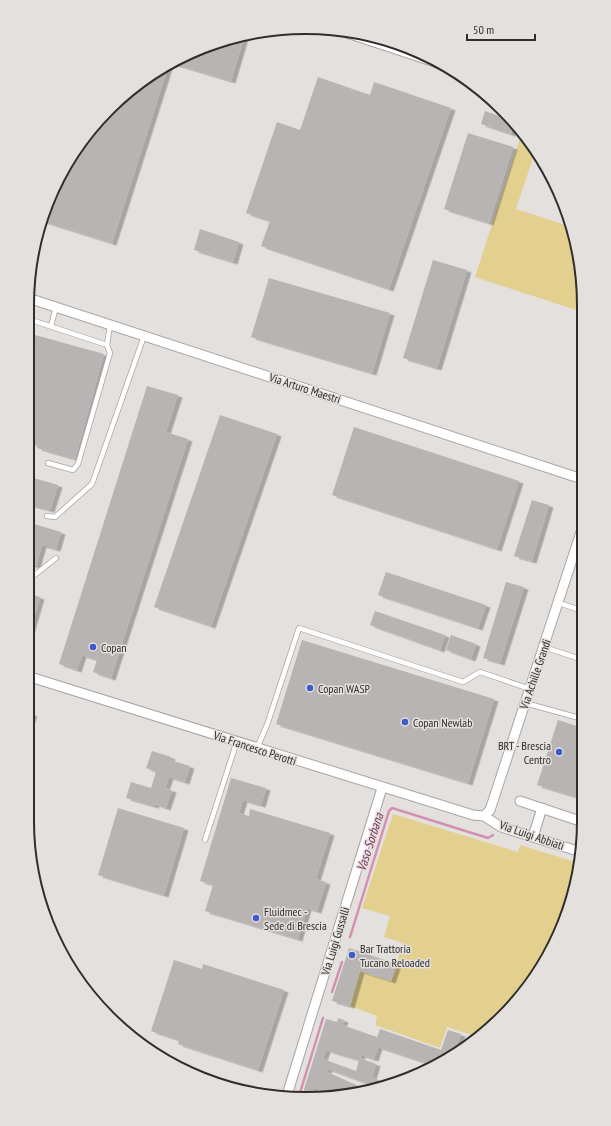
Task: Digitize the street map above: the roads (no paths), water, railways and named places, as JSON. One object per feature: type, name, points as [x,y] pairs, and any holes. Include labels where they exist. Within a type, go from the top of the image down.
[{"type":"street","name":"Via Arturo Maestri","points":[[34,300],[577,477]]},
{"type":"street","name":"Via Achille Grandi","points":[[484,816],[490,810],[577,545]]},
{"type":"street","name":"Via Francesco Perotti","points":[[34,678],[382,788],[473,815],[484,816]]},
{"type":"street","name":"Via Luigi Gussalli","points":[[288,1091],[382,788]]},
{"type":"street","points":[[520,801],[577,820]]},
{"type":"street","points":[[533,837],[542,808]]},
{"type":"street","name":"Via Luigi Abbiati","points":[[484,816],[501,827],[575,850]]},
{"type":"lane","points":[[51,326],[56,307]]},
{"type":"lane","points":[[34,321],[107,345]]},
{"type":"lane","points":[[48,463],[73,470],[78,464],[110,353],[107,345],[110,324]]},
{"type":"lane","points":[[47,516],[55,517],[92,484],[144,336]]},
{"type":"lane","points":[[34,575],[56,558]]},
{"type":"lane","points":[[559,603],[577,609]]},
{"type":"lane","points":[[257,748],[267,725],[299,628],[463,682],[480,672],[530,689]]},
{"type":"lane","points":[[544,647],[577,658]]},
{"type":"lane","points":[[524,703],[577,717]]},
{"type":"lane","points":[[205,840],[237,742]]},
{"type":"waterway","name":"Vaso Sorbana","points":[[350,937],[389,811],[392,808],[488,838],[493,835]]},
{"type":"waterway","name":"Vaso Sorbana","points":[[332,992],[342,962]]},
{"type":"waterway","name":"Vaso Sorbana","points":[[300,1092],[323,1018]]},
{"type":"place","name":"Copan","points":[[93,647]]},
{"type":"place","name":"Copan WASP","points":[[310,688]]},
{"type":"place","name":"Copan Newlab","points":[[405,722]]},
{"type":"place","name":"BRT - Brescia Centro","points":[[559,752]]},
{"type":"place","name":"Fluidmec - Sede di Brescia","points":[[256,918]]},
{"type":"place","name":"Bar Trattoria Tucano Reloaded","points":[[352,955]]}]
